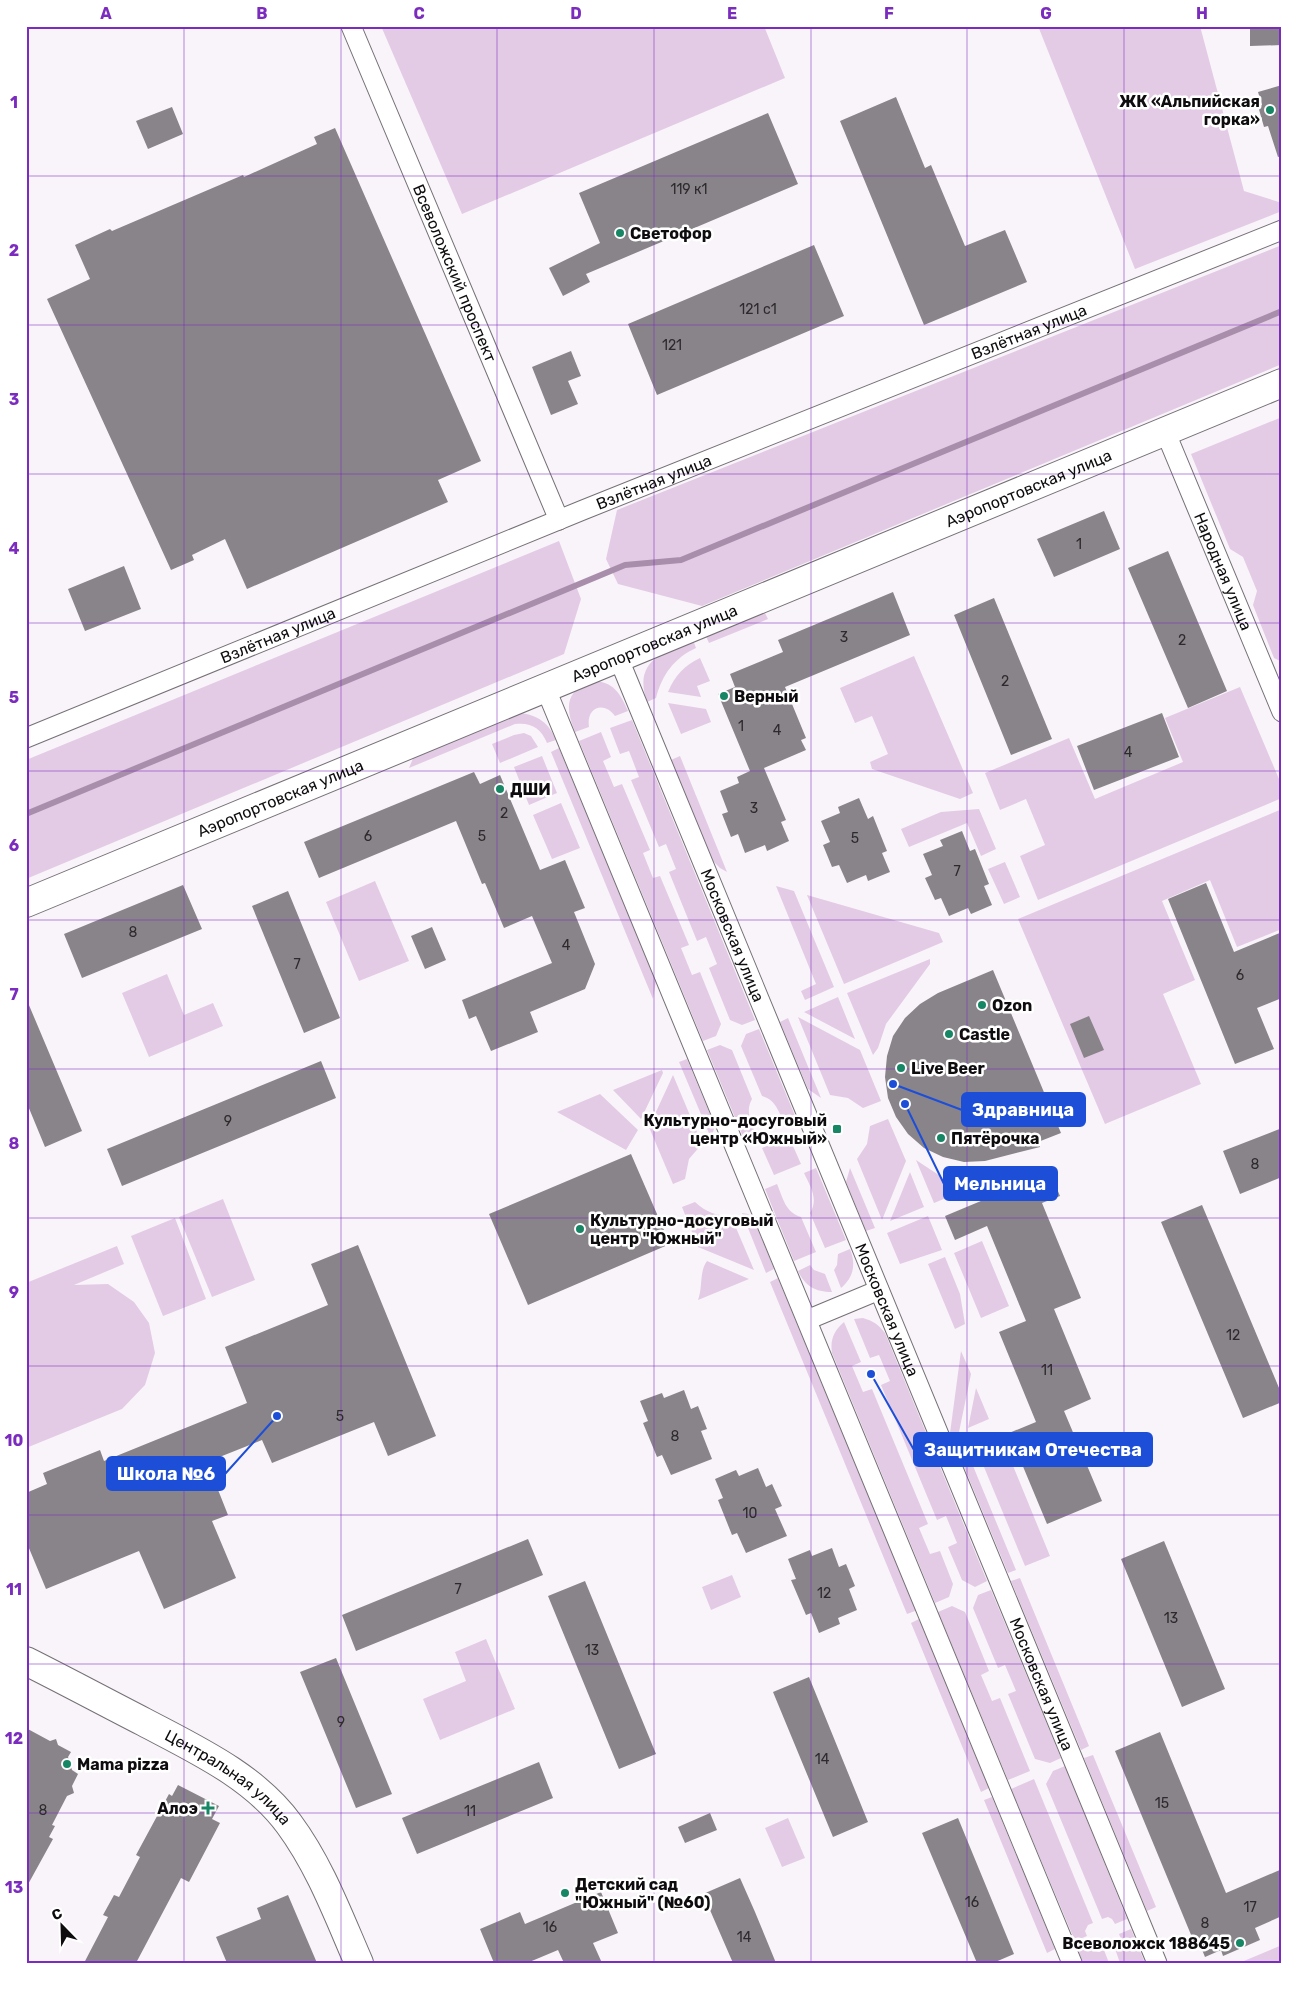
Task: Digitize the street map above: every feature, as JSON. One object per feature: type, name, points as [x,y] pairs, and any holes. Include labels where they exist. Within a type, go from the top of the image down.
[{"type":"street","name":"Всеволожский проспект","points":[[350,26],[559,520]]},
{"type":"street","name":"Взлётная улица","points":[[26,738],[559,520],[1282,230]]},
{"type":"street","name":"Аэропортовская улица","points":[[26,903],[1282,383]]},
{"type":"street","name":"Народная улица","points":[[1165,431],[1282,712]]},
{"type":"street","name":"Московская улица","points":[[618,657],[1157,1963]]},
{"type":"street","points":[[545,687],[1072,1963]]},
{"type":"street","points":[[807,1320],[879,1290]]},
{"type":"street","name":"Центральная улица","points":[[26,1661],[213,1759],[264,1796],[288,1822],[309,1853],[326,1884],[358,1963]]},
{"type":"shaded area","points":[[381,26],[764,26],[785,78],[462,214]]},
{"type":"shaded area","points":[[1038,26],[1200,26],[1244,191],[1282,203],[1282,211],[1135,269]]},
{"type":"shaded area","points":[[1282,245],[1282,364],[702,606],[618,584],[606,559],[617,510]]},
{"type":"shaded area","points":[[1282,417],[1282,662],[1274,658],[1253,605],[1257,591],[1243,557],[1230,549],[1191,454]]},
{"type":"shaded area","points":[[559,541],[581,599],[564,654],[26,879],[26,760]]},
{"type":"shaded area","points":[[764,611],[768,619],[709,643],[705,634]]},
{"type":"shaded area","points":[[693,640],[696,648],[675,662],[665,675],[656,698],[647,702],[644,677],[647,668],[653,660],[661,655]]},
{"type":"shaded area","points":[[914,656],[973,793],[960,799],[872,769],[870,762],[888,754],[872,716],[855,723],[840,688]]},
{"type":"shaded area","points":[[700,658],[710,681],[697,686],[701,697],[668,692],[681,672],[689,664]]},
{"type":"shaded area","points":[[590,681],[598,681],[610,685],[622,698],[628,711],[615,716],[611,711],[597,708],[590,715],[589,727],[575,732],[570,716],[569,702],[575,691]]},
{"type":"shaded area","points":[[1240,687],[1282,786],[1282,798],[1038,900],[1020,856],[1045,845],[1026,799],[1000,810],[985,773],[1069,738],[1095,799],[1183,762],[1165,718]]},
{"type":"shaded area","points":[[668,703],[706,709],[711,722],[681,734]]},
{"type":"shaded area","points":[[520,713],[542,721],[550,729],[556,740],[547,743],[542,733],[535,727],[526,724],[515,724],[409,768],[414,756]]},
{"type":"shaded area","points":[[632,720],[755,1020],[742,1025],[730,1020],[709,968],[717,964],[706,937],[697,941],[669,872],[676,869],[666,844],[659,847],[631,780],[639,777],[629,751],[620,754],[610,728]]},
{"type":"shaded area","points":[[601,732],[611,757],[603,761],[614,787],[622,784],[650,850],[643,853],[653,878],[660,876],[689,945],[681,948],[692,975],[700,972],[721,1024],[716,1036],[703,1041],[579,741]]},
{"type":"shaded area","points":[[524,733],[531,736],[538,747],[500,763],[492,744]]},
{"type":"shaded area","points":[[559,748],[656,981],[653,999],[551,752]]},
{"type":"shaded area","points":[[542,756],[557,793],[529,805],[514,767]]},
{"type":"shaded area","points":[[680,756],[727,872],[713,861],[671,760]]},
{"type":"shaded area","points":[[561,803],[580,848],[552,859],[533,815]]},
{"type":"shaded area","points":[[979,809],[996,849],[981,856],[967,823],[909,847],[901,829],[941,812]]},
{"type":"shaded area","points":[[1282,809],[1282,929],[1237,947],[1210,880],[1162,901],[1195,980],[1163,994],[1201,1084],[1105,1124],[1018,919]]},
{"type":"shaded area","points":[[1005,862],[1020,897],[1004,904],[988,869]]},
{"type":"shaded area","points":[[375,881],[409,961],[359,981],[326,902]]},
{"type":"shaded area","points":[[776,886],[794,891],[834,987],[805,1000],[801,991],[816,984]]},
{"type":"shaded area","points":[[807,895],[939,933],[943,942],[844,984]]},
{"type":"shaded area","points":[[930,959],[930,964],[886,1024],[878,1048],[873,1055],[847,993]]},
{"type":"shaded area","points":[[167,974],[184,1015],[213,1003],[223,1026],[149,1057],[122,993]]},
{"type":"shaded area","points":[[838,997],[855,1039],[804,1012]]},
{"type":"shaded area","points":[[798,1017],[860,1050],[881,1101],[863,1108],[848,1098],[830,1095]]},
{"type":"shaded area","points":[[788,1018],[821,1098],[808,1089],[780,1022]]},
{"type":"shaded area","points":[[759,1029],[798,1123],[786,1128],[775,1104],[762,1096],[741,1046],[746,1034]]},
{"type":"shaded area","points":[[720,1045],[732,1050],[752,1099],[749,1114],[758,1139],[746,1144],[707,1050]]},
{"type":"shaded area","points":[[687,1059],[715,1126],[711,1138],[679,1062]]},
{"type":"shaded area","points":[[662,1070],[663,1073],[641,1119],[613,1090]]},
{"type":"shaded area","points":[[673,1075],[702,1144],[689,1159],[685,1179],[673,1184],[649,1127]]},
{"type":"shaded area","points":[[600,1094],[638,1130],[626,1150],[557,1112]]},
{"type":"shaded area","points":[[888,1119],[906,1161],[882,1220],[857,1159],[867,1144],[870,1126]]},
{"type":"shaded area","points":[[789,1137],[801,1164],[774,1175],[762,1148]]},
{"type":"shaded area","points":[[916,1160],[963,1191],[934,1203]]},
{"type":"shaded area","points":[[816,1168],[846,1240],[825,1248],[810,1213],[813,1208],[814,1198],[804,1173]]},
{"type":"shaded area","points":[[850,1168],[875,1228],[866,1231],[846,1182]]},
{"type":"shaded area","points":[[910,1172],[924,1207],[890,1221]]},
{"type":"shaded area","points":[[777,1184],[788,1208],[791,1212],[801,1217],[816,1252],[794,1261],[765,1189]]},
{"type":"shaded area","points":[[223,1199],[255,1280],[212,1297],[179,1217]]},
{"type":"shaded area","points":[[695,1202],[711,1213],[731,1216],[754,1270],[698,1247],[682,1207]]},
{"type":"shaded area","points":[[742,1213],[748,1214],[754,1220],[774,1269],[766,1273]]},
{"type":"shaded area","points":[[928,1216],[942,1250],[900,1264],[887,1233]]},
{"type":"shaded area","points":[[175,1218],[206,1299],[163,1316],[131,1236]]},
{"type":"shaded area","points":[[982,1241],[1009,1306],[981,1318],[954,1253]]},
{"type":"shaded area","points":[[117,1246],[124,1264],[74,1285],[108,1284],[134,1302],[149,1323],[155,1353],[145,1385],[122,1409],[26,1448],[26,1283]]},
{"type":"shaded area","points":[[850,1249],[853,1270],[849,1279],[841,1288],[834,1270],[837,1265],[838,1254]]},
{"type":"shaded area","points":[[945,1257],[960,1294],[965,1324],[955,1329],[928,1264]]},
{"type":"shaded area","points":[[707,1261],[749,1279],[698,1300],[703,1270]]},
{"type":"shaded area","points":[[810,1265],[814,1270],[825,1274],[832,1292],[820,1291],[804,1281],[798,1271]]},
{"type":"shaded area","points":[[778,1278],[916,1611],[907,1614],[770,1282]]},
{"type":"shaded area","points":[[863,1318],[875,1323],[885,1333],[987,1581],[975,1587],[962,1580],[948,1547],[957,1543],[946,1516],[937,1520],[881,1385],[890,1381],[879,1355],[870,1358],[854,1319]]},
{"type":"shaded area","points":[[844,1322],[861,1362],[852,1366],[863,1392],[872,1389],[928,1524],[919,1528],[930,1554],[940,1551],[953,1584],[949,1597],[935,1603],[832,1353],[834,1336]]},
{"type":"shaded area","points":[[961,1351],[971,1374],[959,1432],[1016,1570],[1008,1573],[950,1433]]},
{"type":"shaded area","points":[[976,1388],[989,1419],[968,1428]]},
{"type":"shaded area","points":[[1009,1456],[1050,1556],[1025,1566],[984,1467]]},
{"type":"shaded area","points":[[732,1575],[741,1597],[711,1610],[702,1587]]},
{"type":"shaded area","points":[[1020,1578],[1089,1746],[1081,1750],[1011,1581]]},
{"type":"shaded area","points":[[991,1590],[1061,1758],[1050,1763],[1035,1759],[1008,1694],[1016,1691],[1005,1665],[998,1668],[973,1608],[978,1595]]},
{"type":"shaded area","points":[[952,1606],[965,1612],[989,1671],[981,1675],[992,1701],[1000,1698],[1030,1771],[1008,1780],[938,1612]]},
{"type":"shaded area","points":[[919,1619],[989,1788],[981,1792],[911,1623]]},
{"type":"shaded area","points":[[486,1639],[515,1709],[440,1740],[423,1699],[466,1681],[455,1652]]},
{"type":"shaded area","points":[[1093,1755],[1156,1907],[1147,1911],[1084,1758]]},
{"type":"shaded area","points":[[1065,1766],[1127,1919],[1115,1924],[1108,1917],[1102,1919],[1046,1784],[1053,1771]]},
{"type":"shaded area","points":[[1034,1779],[1093,1923],[1088,1925],[1085,1931],[1087,1936],[1075,1941],[1011,1789]]},
{"type":"shaded area","points":[[992,1797],[1055,1949],[1047,1953],[984,1800]]},
{"type":"shaded area","points":[[788,1818],[805,1858],[782,1867],[765,1828]]},
{"type":"shaded area","points":[[1131,1929],[1145,1963],[1120,1963],[1114,1946],[1119,1944],[1121,1939],[1119,1934]]},
{"type":"shaded area","points":[[1091,1945],[1093,1950],[1099,1952],[1104,1950],[1109,1963],[1083,1963],[1078,1951]]},
{"type":"shaded area","points":[[1282,1945],[1282,1963],[1239,1963]]},
{"type":"building","points":[[1250,26],[1282,26],[1282,45],[1250,46]]},
{"type":"building","name":"ЖК «Альпийская горка»","points":[[1282,85],[1282,156],[1278,157],[1268,126],[1264,127],[1258,106],[1262,105],[1258,92]]},
{"type":"building","points":[[896,97],[925,168],[931,165],[965,246],[1005,230],[1027,282],[924,325],[840,121]]},
{"type":"building","points":[[172,107],[183,134],[148,149],[136,121]]},
{"type":"building","points":[[768,113],[798,184],[586,274],[590,282],[563,296],[549,268],[600,243],[579,193]]},
{"type":"building","points":[[335,128],[481,461],[438,480],[448,502],[247,589],[225,539],[192,555],[194,560],[171,570],[47,299],[90,279],[75,245],[243,175],[244,177],[317,144],[314,137]]},
{"type":"building","points":[[814,245],[844,316],[657,395],[628,324]]},
{"type":"building","points":[[571,351],[581,376],[568,381],[578,404],[551,415],[532,367]]},
{"type":"building","points":[[1104,511],[1120,549],[1054,577],[1037,539]]},
{"type":"building","points":[[1168,551],[1227,691],[1188,708],[1128,568]]},
{"type":"building","points":[[124,566],[141,609],[85,631],[68,589]]},
{"type":"building","points":[[893,592],[910,635],[785,687],[806,738],[801,740],[806,750],[764,768],[786,820],[781,822],[789,841],[767,851],[765,845],[745,853],[738,834],[731,837],[722,814],[728,812],[720,791],[739,783],[737,777],[750,771],[718,694],[735,687],[730,674],[783,652],[778,640]]},
{"type":"building","points":[[994,598],[1052,739],[1011,755],[954,615]]},
{"type":"building","points":[[1162,713],[1179,757],[1094,790],[1077,746]]},
{"type":"building","points":[[474,772],[480,784],[500,775],[540,870],[565,860],[585,908],[574,912],[595,964],[585,989],[530,1012],[538,1032],[491,1051],[476,1016],[469,1019],[462,1000],[552,963],[532,916],[504,928],[485,883],[482,884],[456,821],[319,878],[304,842]]},
{"type":"building","points":[[859,798],[868,819],[873,816],[887,851],[882,853],[890,872],[868,881],[866,875],[847,883],[839,865],[832,867],[823,845],[830,842],[821,821],[840,813],[838,807]]},
{"type":"building","points":[[962,831],[970,851],[975,849],[989,884],[984,886],[992,905],[971,914],[968,908],[949,916],[941,898],[935,900],[925,878],[932,875],[923,854],[943,846],[940,840]]},
{"type":"building","points":[[1206,883],[1234,952],[1282,932],[1282,998],[1257,1008],[1274,1049],[1235,1064],[1168,899]]},
{"type":"building","points":[[183,885],[202,929],[82,978],[64,934]]},
{"type":"building","points":[[288,891],[340,1018],[304,1033],[252,906]]},
{"type":"building","points":[[432,927],[446,960],[425,969],[411,936]]},
{"type":"building","points":[[993,970],[1061,1133],[1038,1142],[1040,1147],[985,1161],[964,1162],[943,1157],[924,1148],[908,1134],[896,1117],[888,1098],[885,1077],[887,1056],[893,1036],[905,1018],[920,1004],[938,993]]},
{"type":"building","points":[[26,998],[82,1131],[45,1147],[26,1101]]},
{"type":"building","points":[[1089,1016],[1104,1050],[1084,1058],[1070,1024]]},
{"type":"building","points":[[321,1061],[336,1098],[122,1186],[107,1149]]},
{"type":"building","points":[[1282,1128],[1282,1177],[1240,1194],[1223,1151]]},
{"type":"building","name":"Культурно-досуговый центр \"Южный\"","points":[[631,1154],[670,1244],[528,1305],[489,1214]]},
{"type":"building","points":[[1050,1172],[1060,1196],[1042,1203],[1081,1298],[1054,1309],[1091,1399],[1064,1411],[1102,1501],[1047,1524],[1009,1433],[1036,1422],[999,1332],[1026,1321],[987,1226],[955,1240],[945,1216]]},
{"type":"building","points":[[1202,1205],[1282,1395],[1282,1402],[1243,1418],[1161,1222]]},
{"type":"building","points":[[358,1245],[436,1436],[388,1456],[374,1422],[272,1463],[262,1440],[207,1462],[228,1515],[212,1521],[236,1578],[164,1609],[139,1551],[46,1589],[26,1541],[26,1493],[47,1484],[43,1473],[100,1450],[104,1461],[247,1403],[225,1347],[328,1305],[311,1264]]},
{"type":"building","points":[[684,1390],[691,1409],[698,1406],[707,1429],[701,1431],[712,1459],[671,1475],[662,1455],[657,1457],[643,1423],[648,1421],[640,1401],[662,1393],[664,1398]]},
{"type":"building","points":[[758,1468],[766,1487],[772,1484],[782,1506],[775,1509],[787,1536],[746,1553],[737,1533],[732,1535],[718,1500],[723,1498],[715,1479],[736,1470],[739,1476]]},
{"type":"building","points":[[528,1539],[543,1575],[356,1651],[342,1615]]},
{"type":"building","points":[[1164,1541],[1225,1689],[1182,1707],[1121,1559]]},
{"type":"building","points":[[832,1548],[839,1567],[846,1564],[855,1586],[849,1589],[857,1610],[838,1618],[840,1624],[819,1633],[811,1613],[806,1615],[791,1580],[796,1579],[788,1559],[810,1550],[812,1556]]},
{"type":"building","points":[[585,1581],[656,1754],[619,1769],[548,1596]]},
{"type":"building","points":[[336,1658],[392,1794],[356,1808],[300,1672]]},
{"type":"building","points":[[809,1677],[868,1822],[833,1837],[773,1692]]},
{"type":"building","points":[[26,1728],[50,1741],[56,1739],[58,1745],[71,1752],[68,1757],[72,1770],[78,1774],[72,1786],[74,1793],[67,1796],[52,1825],[55,1826],[49,1837],[53,1839],[26,1888]]},
{"type":"building","points":[[1160,1732],[1226,1893],[1282,1869],[1282,1916],[1255,1928],[1260,1940],[1223,1956],[1221,1950],[1205,1957],[1198,1940],[1194,1942],[1115,1751]]},
{"type":"building","points":[[539,1762],[553,1798],[417,1854],[402,1818]]},
{"type":"building","points":[[178,1785],[219,1806],[212,1819],[220,1823],[189,1882],[181,1878],[136,1963],[84,1963],[108,1917],[103,1915],[114,1895],[119,1897],[140,1857],[136,1855],[169,1794],[172,1796]]},
{"type":"building","points":[[710,1813],[717,1830],[685,1843],[678,1827]]},
{"type":"building","points":[[958,1818],[1014,1954],[993,1963],[977,1963],[922,1833]]},
{"type":"building","points":[[740,1878],[776,1963],[733,1963],[703,1894]]},
{"type":"building","points":[[601,1892],[618,1933],[593,1943],[602,1963],[564,1963],[558,1950],[527,1963],[494,1963],[480,1929],[520,1912],[525,1924]]},
{"type":"building","points":[[288,1895],[317,1963],[227,1963],[216,1937],[261,1919],[257,1908]]},
{"type":"waterway","points":[[26,814],[625,565],[681,560],[1282,311]]},
{"type":"place","name":"ЖК «Альпийская горка»","points":[[1270,110]]},
{"type":"place","name":"Светофор","points":[[620,233]]},
{"type":"place","name":"Верный","points":[[724,696]]},
{"type":"place","name":"ДШИ","points":[[500,789]]},
{"type":"place","name":"Ozon","points":[[982,1005]]},
{"type":"place","name":"Castle","points":[[949,1034]]},
{"type":"place","name":"Live Beer","points":[[901,1068]]},
{"type":"place","name":"Здравница","points":[[893,1084]]},
{"type":"place","name":"Мельница","points":[[905,1104]]},
{"type":"place","name":"Культурно-досуговый центр «Южный»","points":[[837,1129]]},
{"type":"place","name":"Пятёрочка","points":[[941,1138]]},
{"type":"place","name":"Культурно-досуговый центр \"Южный\"","points":[[580,1229]]},
{"type":"place","name":"Защитникам Отечества","points":[[871,1374]]},
{"type":"place","name":"Школа №6","points":[[277,1416]]},
{"type":"place","name":"Mama pizza","points":[[67,1764]]},
{"type":"place","name":"Алоэ","points":[[208,1808]]},
{"type":"place","name":"Детский сад \"Южный\" (№60)","points":[[565,1893]]},
{"type":"place","name":"Всеволожск 188645","points":[[1240,1943]]}]
